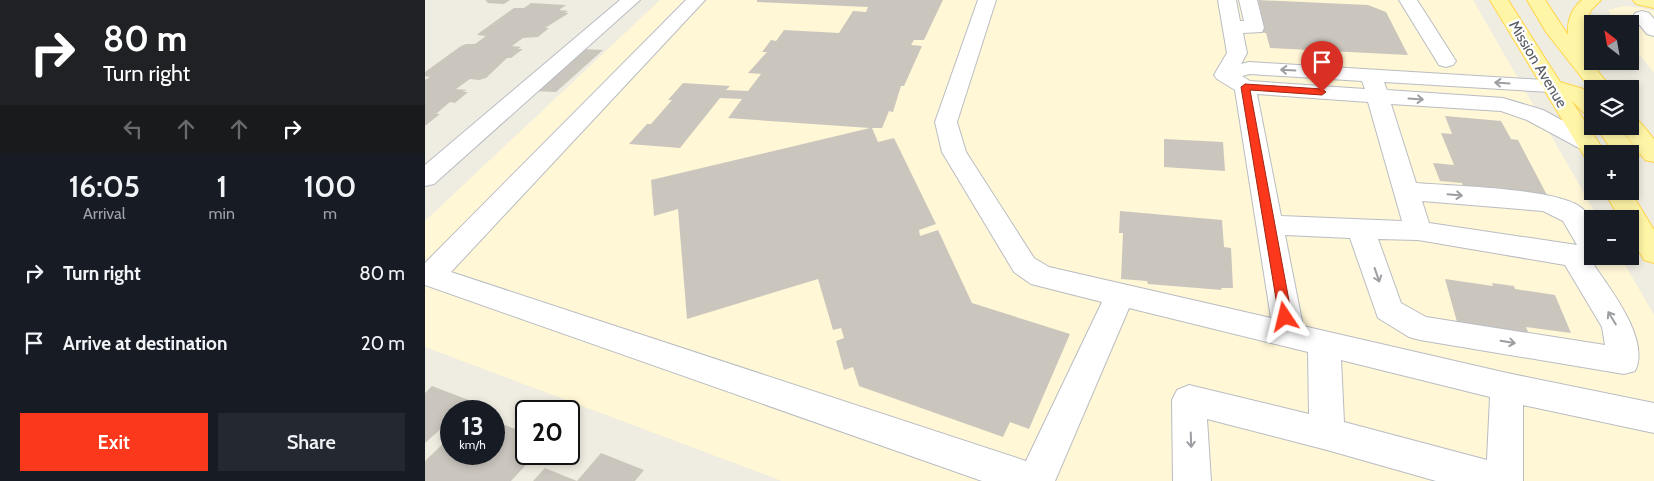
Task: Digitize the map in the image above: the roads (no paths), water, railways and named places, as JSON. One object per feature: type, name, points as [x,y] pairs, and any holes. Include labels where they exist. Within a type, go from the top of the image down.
[{"type":"main road","name":"Mission Avenue","points":[[1499,0],[1588,145]]},
{"type":"main road","name":"Mission Avenue","points":[[1536,0],[1553,28],[1594,80]]},
{"type":"main road","points":[[1592,0],[1583,7],[1579,15],[1577,32],[1595,80]]},
{"type":"main road","points":[[1551,86],[1582,96],[1584,98]]},
{"type":"main road","points":[[1613,135],[1621,145]]},
{"type":"main road","points":[[1638,135],[1654,155]]},
{"type":"main road","points":[[1639,168],[1654,175]]},
{"type":"main road","points":[[1625,200],[1644,222],[1654,253]]},
{"type":"lane","points":[[425,178],[631,0]]},
{"type":"lane","points":[[696,0],[430,276],[1034,481],[1120,294]]},
{"type":"lane","points":[[987,0],[946,122],[954,152],[1024,265],[1041,276],[1507,387],[1654,418]]},
{"type":"lane","points":[[1224,75],[1237,54],[1227,0]]},
{"type":"lane","points":[[1232,26],[1255,28],[1248,0]]},
{"type":"lane","points":[[1237,54],[1446,61],[1408,0]]},
{"type":"lane","points":[[1224,75],[1249,68],[1503,105],[1535,115],[1585,145]]},
{"type":"lane","points":[[1224,75],[1245,87],[1375,85],[1551,86]]},
{"type":"lane","points":[[1375,85],[1419,230]]},
{"type":"lane","points":[[1245,87],[1289,335]]},
{"type":"lane","points":[[1407,191],[1548,203],[1573,215],[1584,246]]},
{"type":"lane","points":[[1269,225],[1419,230],[1584,252]]},
{"type":"lane","points":[[1361,228],[1389,310],[1420,328],[1624,361],[1617,326],[1591,265]]},
{"type":"lane","points":[[1324,343],[1327,434]]},
{"type":"lane","points":[[1504,481],[1507,387]]},
{"type":"lane","points":[[1194,479],[1189,400],[1327,434],[1499,481]]}]
